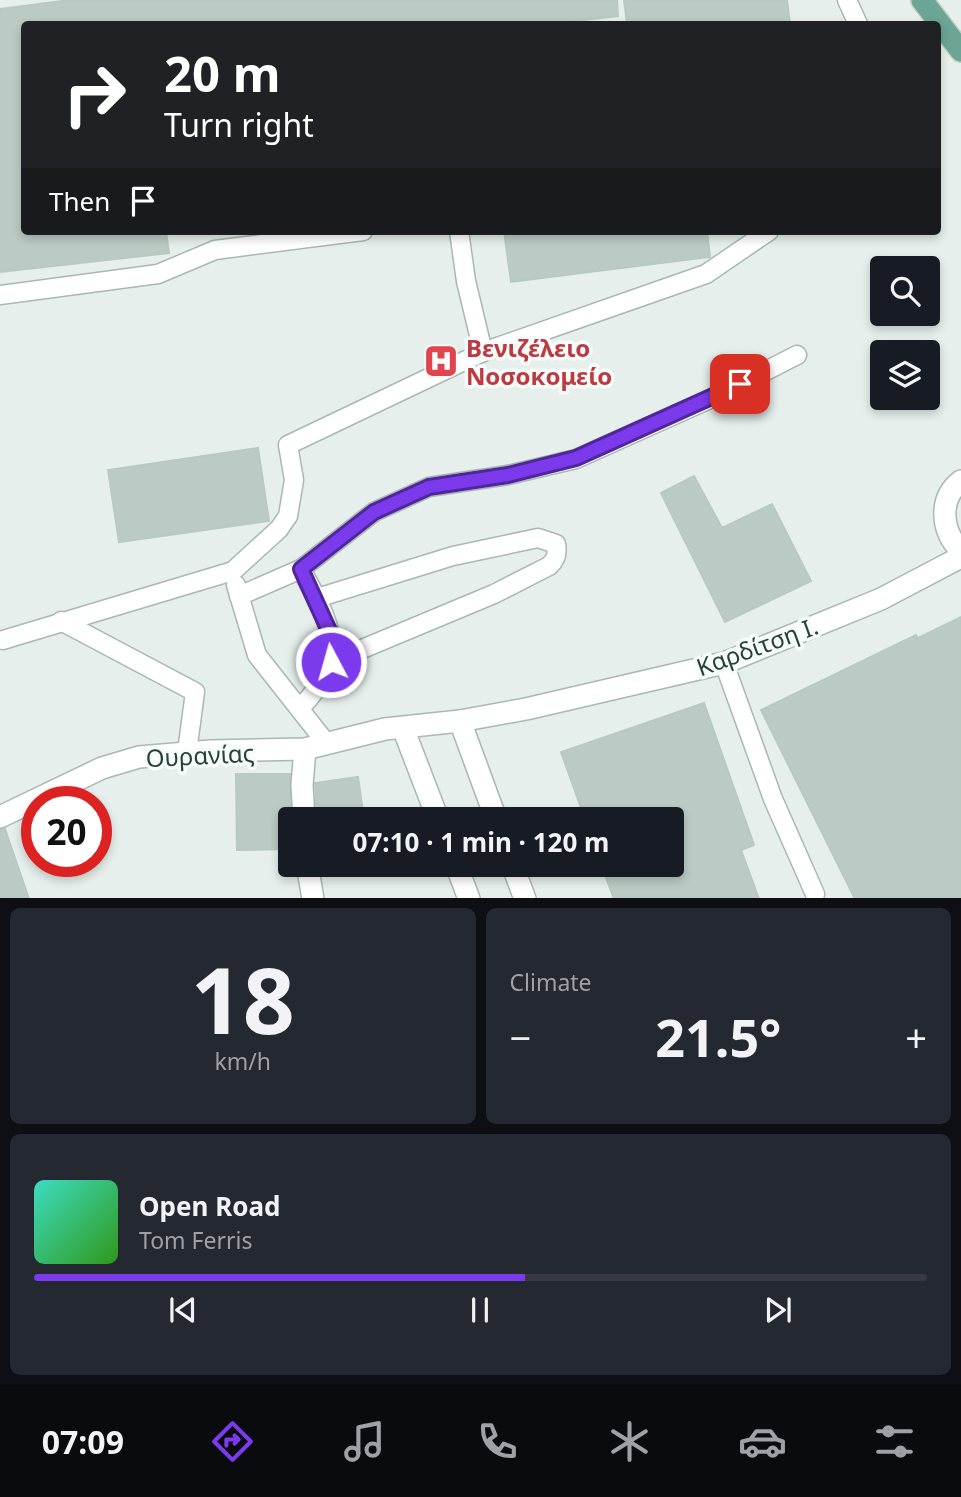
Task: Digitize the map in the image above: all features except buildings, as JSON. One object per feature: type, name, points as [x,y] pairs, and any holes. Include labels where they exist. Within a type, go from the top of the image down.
[{"type":"main road","points":[[922,0],[938,21]]},
{"type":"main road","points":[[941,25],[961,51]]},
{"type":"street","points":[[961,481],[948,496],[944,510],[947,531],[961,551]]},
{"type":"street","name":"Καρδίτση Ι.","points":[[327,744],[403,728],[460,721],[724,663],[881,599],[961,557]]},
{"type":"street","points":[[460,721],[492,807]]},
{"type":"street","points":[[403,728],[433,807]]},
{"type":"street","name":"Ουρανίας","points":[[0,817],[110,765],[139,757],[187,752],[305,749],[327,744]]},
{"type":"street","points":[[303,807],[305,749]]},
{"type":"street","points":[[309,877],[313,898]]},
{"type":"street","points":[[461,877],[469,898]]},
{"type":"street","points":[[517,877],[525,898]]},
{"type":"lane","points":[[847,0],[857,21]]},
{"type":"lane","points":[[0,295],[158,274],[215,250],[332,235]]},
{"type":"lane","points":[[460,235],[466,281],[483,352]]},
{"type":"lane","points":[[3,640],[233,571],[279,528],[288,516],[294,480],[288,445],[483,352],[706,274],[763,235]]},
{"type":"lane","points":[[239,596],[301,569],[374,512],[429,487],[508,475],[576,458],[721,394],[797,355]]},
{"type":"lane","points":[[317,598],[453,556],[538,538],[555,544],[557,551],[549,566],[494,594],[331,662]]},
{"type":"lane","points":[[301,569],[317,598],[331,635],[331,662],[320,688],[301,707]]},
{"type":"lane","points":[[233,571],[257,655],[270,674],[301,707],[327,744]]},
{"type":"lane","points":[[61,621],[195,692],[187,752]]},
{"type":"lane","points":[[724,663],[773,799],[815,894]]},
{"type":"place","name":"Βενιζέλειο Νοσοκομείο","points":[[441,361]]},
{"type":"route","points":[[331,662],[331,635],[317,598],[301,569],[335,539],[374,512],[429,487],[508,475],[576,458],[740,384]]}]
